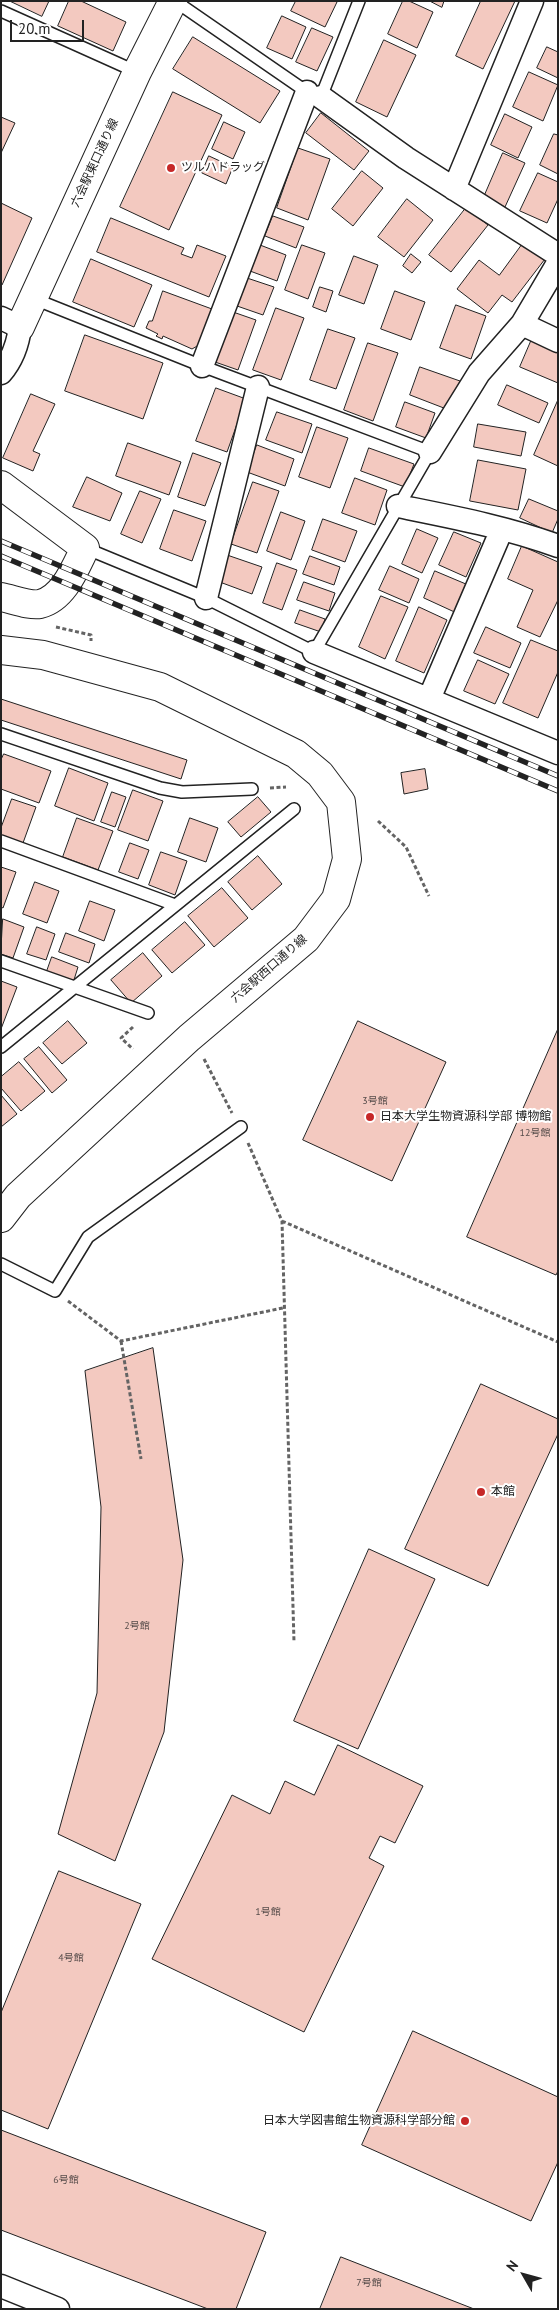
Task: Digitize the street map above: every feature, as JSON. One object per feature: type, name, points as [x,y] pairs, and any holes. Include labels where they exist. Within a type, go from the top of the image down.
[{"type":"street","name":"六会駅東口通り線","points":[[10,322],[32,298],[137,72],[174,1]]},
{"type":"street","points":[[454,189],[532,1]]},
{"type":"street","points":[[202,366],[314,94],[406,158],[558,255]]},
{"type":"street","points":[[430,452],[479,373],[522,324],[558,263]]},
{"type":"street","points":[[1,373],[8,365],[18,340],[10,322]]},
{"type":"street","points":[[522,324],[558,341]]},
{"type":"street","points":[[206,598],[258,387]]},
{"type":"street","points":[[1,484],[85,548],[74,571],[54,597],[38,604],[1,597]]},
{"type":"street","points":[[398,506],[502,529],[558,546]]},
{"type":"street","points":[[429,699],[502,529]]},
{"type":"street","name":"六会駅西口通り線","points":[[1,650],[43,656],[160,687],[296,754],[320,774],[340,802],[347,859],[336,899],[306,939],[189,1038],[18,1196],[1,1218]]},
{"type":"street","points":[[314,652],[558,753]]},
{"type":"street","points":[[1,2286],[58,2309]]},
{"type":"lane","points":[[174,1],[314,94],[359,1]]},
{"type":"lane","points":[[1,12],[137,72]]},
{"type":"lane","points":[[32,298],[202,366],[430,452],[314,652],[206,598],[85,548]]},
{"type":"lane","points":[[1,734],[160,788],[182,792],[252,789]]},
{"type":"lane","points":[[1,1047],[294,809]]},
{"type":"lane","points":[[1,841],[175,905]]},
{"type":"lane","points":[[1,961],[148,1013]]},
{"type":"lane","points":[[1,1264],[55,1291],[88,1237],[241,1127]]},
{"type":"path","points":[[50,625],[90,635]]},
{"type":"path","points":[[378,821],[406,847],[429,896]]},
{"type":"path","points":[[133,1049],[121,1038],[148,1013]]},
{"type":"path","points":[[206,1062],[222,1095],[241,1127],[282,1220],[283,1308],[294,1642]]},
{"type":"path","points":[[282,1220],[558,1342]]},
{"type":"path","points":[[55,1291],[121,1341],[141,1459]]},
{"type":"path","points":[[121,1341],[283,1308]]},
{"type":"building","points":[[10,1],[49,1],[42,16]]},
{"type":"building","points":[[69,1],[81,1],[126,22],[113,51],[58,26]]},
{"type":"building","points":[[296,1],[337,2],[325,27],[291,11]]},
{"type":"building","points":[[403,1],[409,1],[433,12],[417,48],[388,34]]},
{"type":"building","points":[[430,1],[444,1],[442,7]]},
{"type":"building","points":[[481,1],[515,1],[483,69],[456,56]]},
{"type":"building","points":[[282,16],[306,27],[292,59],[267,48]]},
{"type":"building","points":[[312,28],[333,37],[317,71],[296,62]]},
{"type":"building","points":[[193,37],[280,91],[260,123],[173,69]]},
{"type":"building","points":[[384,40],[416,55],[387,117],[356,102]]},
{"type":"building","points":[[547,47],[558,52],[558,78],[537,68]]},
{"type":"building","points":[[529,72],[558,85],[543,121],[513,107]]},
{"type":"building","points":[[173,92],[222,115],[169,230],[120,207]]},
{"type":"building","points":[[321,113],[369,151],[354,170],[306,133]]},
{"type":"building","points":[[505,114],[532,127],[518,158],[491,145]]},
{"type":"building","points":[[1,117],[15,123],[1,153]]},
{"type":"building","points":[[224,122],[245,132],[233,159],[212,149]]},
{"type":"building","points":[[554,134],[558,135],[558,174],[540,165]]},
{"type":"building","points":[[298,148],[330,159],[308,220],[277,208]]},
{"type":"building","points":[[503,153],[525,163],[505,207],[484,197]]},
{"type":"building","points":[[209,156],[233,167],[226,184],[202,173]]},
{"type":"building","points":[[362,171],[383,188],[353,226],[332,209]]},
{"type":"building","points":[[538,173],[558,182],[558,199],[547,223],[520,211]]},
{"type":"building","points":[[407,199],[433,220],[404,257],[378,237]]},
{"type":"building","points":[[1,203],[32,218],[2,285],[1,285]]},
{"type":"building","points":[[466,208],[488,225],[451,272],[429,255]]},
{"type":"building","points":[[273,216],[304,227],[296,248],[265,236]]},
{"type":"building","points":[[111,218],[184,248],[181,254],[192,258],[197,245],[226,256],[209,297],[97,252]]},
{"type":"building","points":[[524,242],[545,259],[512,302],[502,295],[488,313],[457,289],[479,260],[499,275]]},
{"type":"building","points":[[260,245],[286,255],[277,281],[250,271]]},
{"type":"building","points":[[302,245],[325,253],[308,299],[285,290]]},
{"type":"building","points":[[411,254],[421,262],[412,273],[403,266]]},
{"type":"building","points":[[354,256],[378,265],[364,304],[339,295]]},
{"type":"building","points":[[91,259],[152,285],[134,327],[73,302]]},
{"type":"building","points":[[247,278],[274,287],[263,315],[237,306]]},
{"type":"building","points":[[320,287],[333,291],[326,312],[313,307]]},
{"type":"building","points":[[163,291],[212,309],[199,345],[192,349],[163,336],[162,339],[156,336],[158,334],[146,328],[149,321],[152,321]]},
{"type":"building","points":[[395,291],[425,302],[411,340],[381,329]]},
{"type":"building","points":[[456,305],[486,316],[471,359],[440,348]]},
{"type":"building","points":[[276,308],[304,318],[281,380],[253,370]]},
{"type":"building","points":[[233,312],[256,320],[238,370],[215,362]]},
{"type":"building","points":[[328,329],[355,338],[336,389],[310,380]]},
{"type":"building","points":[[85,335],[163,363],[143,419],[65,391]]},
{"type":"building","points":[[532,339],[558,350],[558,383],[520,367]]},
{"type":"building","points":[[368,343],[398,353],[373,421],[344,410]]},
{"type":"building","points":[[420,367],[460,381],[449,410],[410,395]]},
{"type":"building","points":[[507,385],[548,403],[539,423],[498,405]]},
{"type":"building","points":[[216,388],[246,399],[227,452],[196,441]]},
{"type":"building","points":[[31,394],[55,404],[33,451],[40,454],[33,471],[3,458]]},
{"type":"building","points":[[558,400],[558,466],[534,455]]},
{"type":"building","points":[[405,402],[435,413],[426,438],[396,427]]},
{"type":"building","points":[[277,412],[312,424],[302,453],[266,440]]},
{"type":"building","points":[[478,424],[526,432],[521,456],[474,447]]},
{"type":"building","points":[[317,427],[348,438],[330,488],[299,477]]},
{"type":"building","points":[[128,443],[181,462],[169,495],[116,476]]},
{"type":"building","points":[[257,445],[294,459],[285,486],[247,472]]},
{"type":"building","points":[[369,448],[414,464],[405,487],[361,471]]},
{"type":"building","points":[[193,453],[221,463],[205,506],[178,497]]},
{"type":"building","points":[[478,460],[526,469],[518,510],[470,501]]},
{"type":"building","points":[[87,477],[122,493],[110,521],[73,507]]},
{"type":"building","points":[[355,478],[387,490],[375,525],[342,513]]},
{"type":"building","points":[[253,482],[279,491],[257,553],[231,544]]},
{"type":"building","points":[[140,491],[161,499],[142,543],[121,534]]},
{"type":"building","points":[[529,499],[558,511],[558,519],[552,533],[520,518]]},
{"type":"building","points":[[174,510],[206,521],[192,561],[160,549]]},
{"type":"building","points":[[281,512],[305,521],[291,560],[267,551]]},
{"type":"building","points":[[323,519],[357,531],[345,562],[312,550]]},
{"type":"building","points":[[417,529],[438,538],[422,573],[402,564]]},
{"type":"building","points":[[454,532],[481,543],[466,577],[439,565]]},
{"type":"building","points":[[522,546],[558,562],[558,600],[540,637],[517,627],[533,590],[508,579]]},
{"type":"building","points":[[227,555],[262,567],[252,594],[217,581]]},
{"type":"building","points":[[310,556],[340,567],[334,585],[303,574]]},
{"type":"building","points":[[277,563],[297,570],[282,610],[263,603]]},
{"type":"building","points":[[390,566],[419,579],[409,603],[379,590]]},
{"type":"building","points":[[435,571],[473,587],[461,615],[424,598]]},
{"type":"building","points":[[304,582],[335,593],[329,611],[297,600]]},
{"type":"building","points":[[381,596],[408,607],[385,659],[359,647]]},
{"type":"building","points":[[419,607],[447,620],[424,673],[396,661]]},
{"type":"building","points":[[300,610],[325,619],[321,632],[295,623]]},
{"type":"building","points":[[486,627],[521,643],[510,668],[474,653]]},
{"type":"building","points":[[531,640],[558,651],[558,672],[538,718],[503,703]]},
{"type":"building","points":[[478,660],[509,674],[495,704],[464,691]]},
{"type":"building","points":[[1,699],[187,760],[181,779],[1,720]]},
{"type":"building","points":[[4,754],[51,771],[39,803],[1,789],[1,760]]},
{"type":"building","points":[[69,768],[108,783],[94,821],[55,806]]},
{"type":"building","points":[[425,769],[428,789],[404,794],[401,773]]},
{"type":"building","points":[[133,790],[163,801],[148,841],[118,830]]},
{"type":"building","points":[[112,792],[126,797],[115,827],[101,822]]},
{"type":"building","points":[[258,797],[271,812],[241,837],[228,822]]},
{"type":"building","points":[[12,799],[36,807],[23,843],[1,835],[1,828]]},
{"type":"building","points":[[77,818],[113,831],[98,870],[63,857]]},
{"type":"building","points":[[190,818],[218,828],[206,862],[178,852]]},
{"type":"building","points":[[130,843],[149,850],[138,879],[119,872]]},
{"type":"building","points":[[161,852],[187,861],[175,895],[149,885]]},
{"type":"building","points":[[258,856],[282,884],[252,910],[228,882]]},
{"type":"building","points":[[1,867],[16,872],[3,908],[1,907]]},
{"type":"building","points":[[35,882],[59,891],[47,923],[23,914]]},
{"type":"building","points":[[222,888],[248,918],[214,947],[188,916]]},
{"type":"building","points":[[90,901],[115,910],[104,941],[79,931]]},
{"type":"building","points":[[3,919],[24,927],[13,958],[1,954]]},
{"type":"building","points":[[185,922],[205,945],[172,973],[152,950]]},
{"type":"building","points":[[37,927],[55,934],[46,960],[27,954]]},
{"type":"building","points":[[66,933],[95,944],[89,963],[59,952]]},
{"type":"building","points":[[143,953],[162,976],[131,1003],[111,980]]},
{"type":"building","points":[[52,957],[78,967],[73,983],[46,974]]},
{"type":"building","points":[[1,981],[17,987],[1,1029]]},
{"type":"building","points":[[68,1021],[87,1043],[62,1064],[43,1043]]},
{"type":"building","points":[[358,1021],[446,1062],[392,1181],[303,1140]]},
{"type":"building","points":[[558,1029],[558,1271],[556,1275],[467,1237]]},
{"type":"building","points":[[39,1047],[67,1080],[52,1093],[24,1059]]},
{"type":"building","points":[[19,1062],[45,1091],[21,1111],[1,1088],[1,1077]]},
{"type":"building","points":[[1,1095],[17,1114],[1,1127]]},
{"type":"building","points":[[153,1348],[183,1560],[164,1732],[115,1861],[58,1834],[97,1693],[101,1507],[85,1371]]},
{"type":"building","name":"本館","points":[[481,1384],[558,1419],[558,1434],[488,1586],[405,1549]]},
{"type":"building","points":[[369,1549],[435,1579],[358,1749],[294,1721]]},
{"type":"building","points":[[338,1745],[423,1786],[395,1843],[380,1836],[369,1858],[384,1866],[304,2032],[152,1959],[232,1795],[270,1814],[285,1781],[314,1795]]},
{"type":"building","points":[[59,1871],[141,1904],[48,2129],[1,2110],[1,2013]]},
{"type":"building","name":"日本大学図書館生物資源科学部分館","points":[[413,2031],[558,2097],[558,2162],[531,2221],[362,2145]]},
{"type":"building","points":[[1,2130],[266,2232],[236,2309],[208,2309],[1,2230]]},
{"type":"building","points":[[341,2257],[474,2309],[320,2309]]},
{"type":"railway","points":[[1,541],[558,776]]},
{"type":"railway","points":[[1,556],[558,791]]},
{"type":"place","name":"ツルハドラッグ","points":[[171,168]]},
{"type":"place","name":"日本大学生物資源科学部 博物館","points":[[370,1117]]},
{"type":"place","name":"本館","points":[[481,1492]]},
{"type":"place","name":"日本大学図書館生物資源科学部分館","points":[[465,2121]]}]
